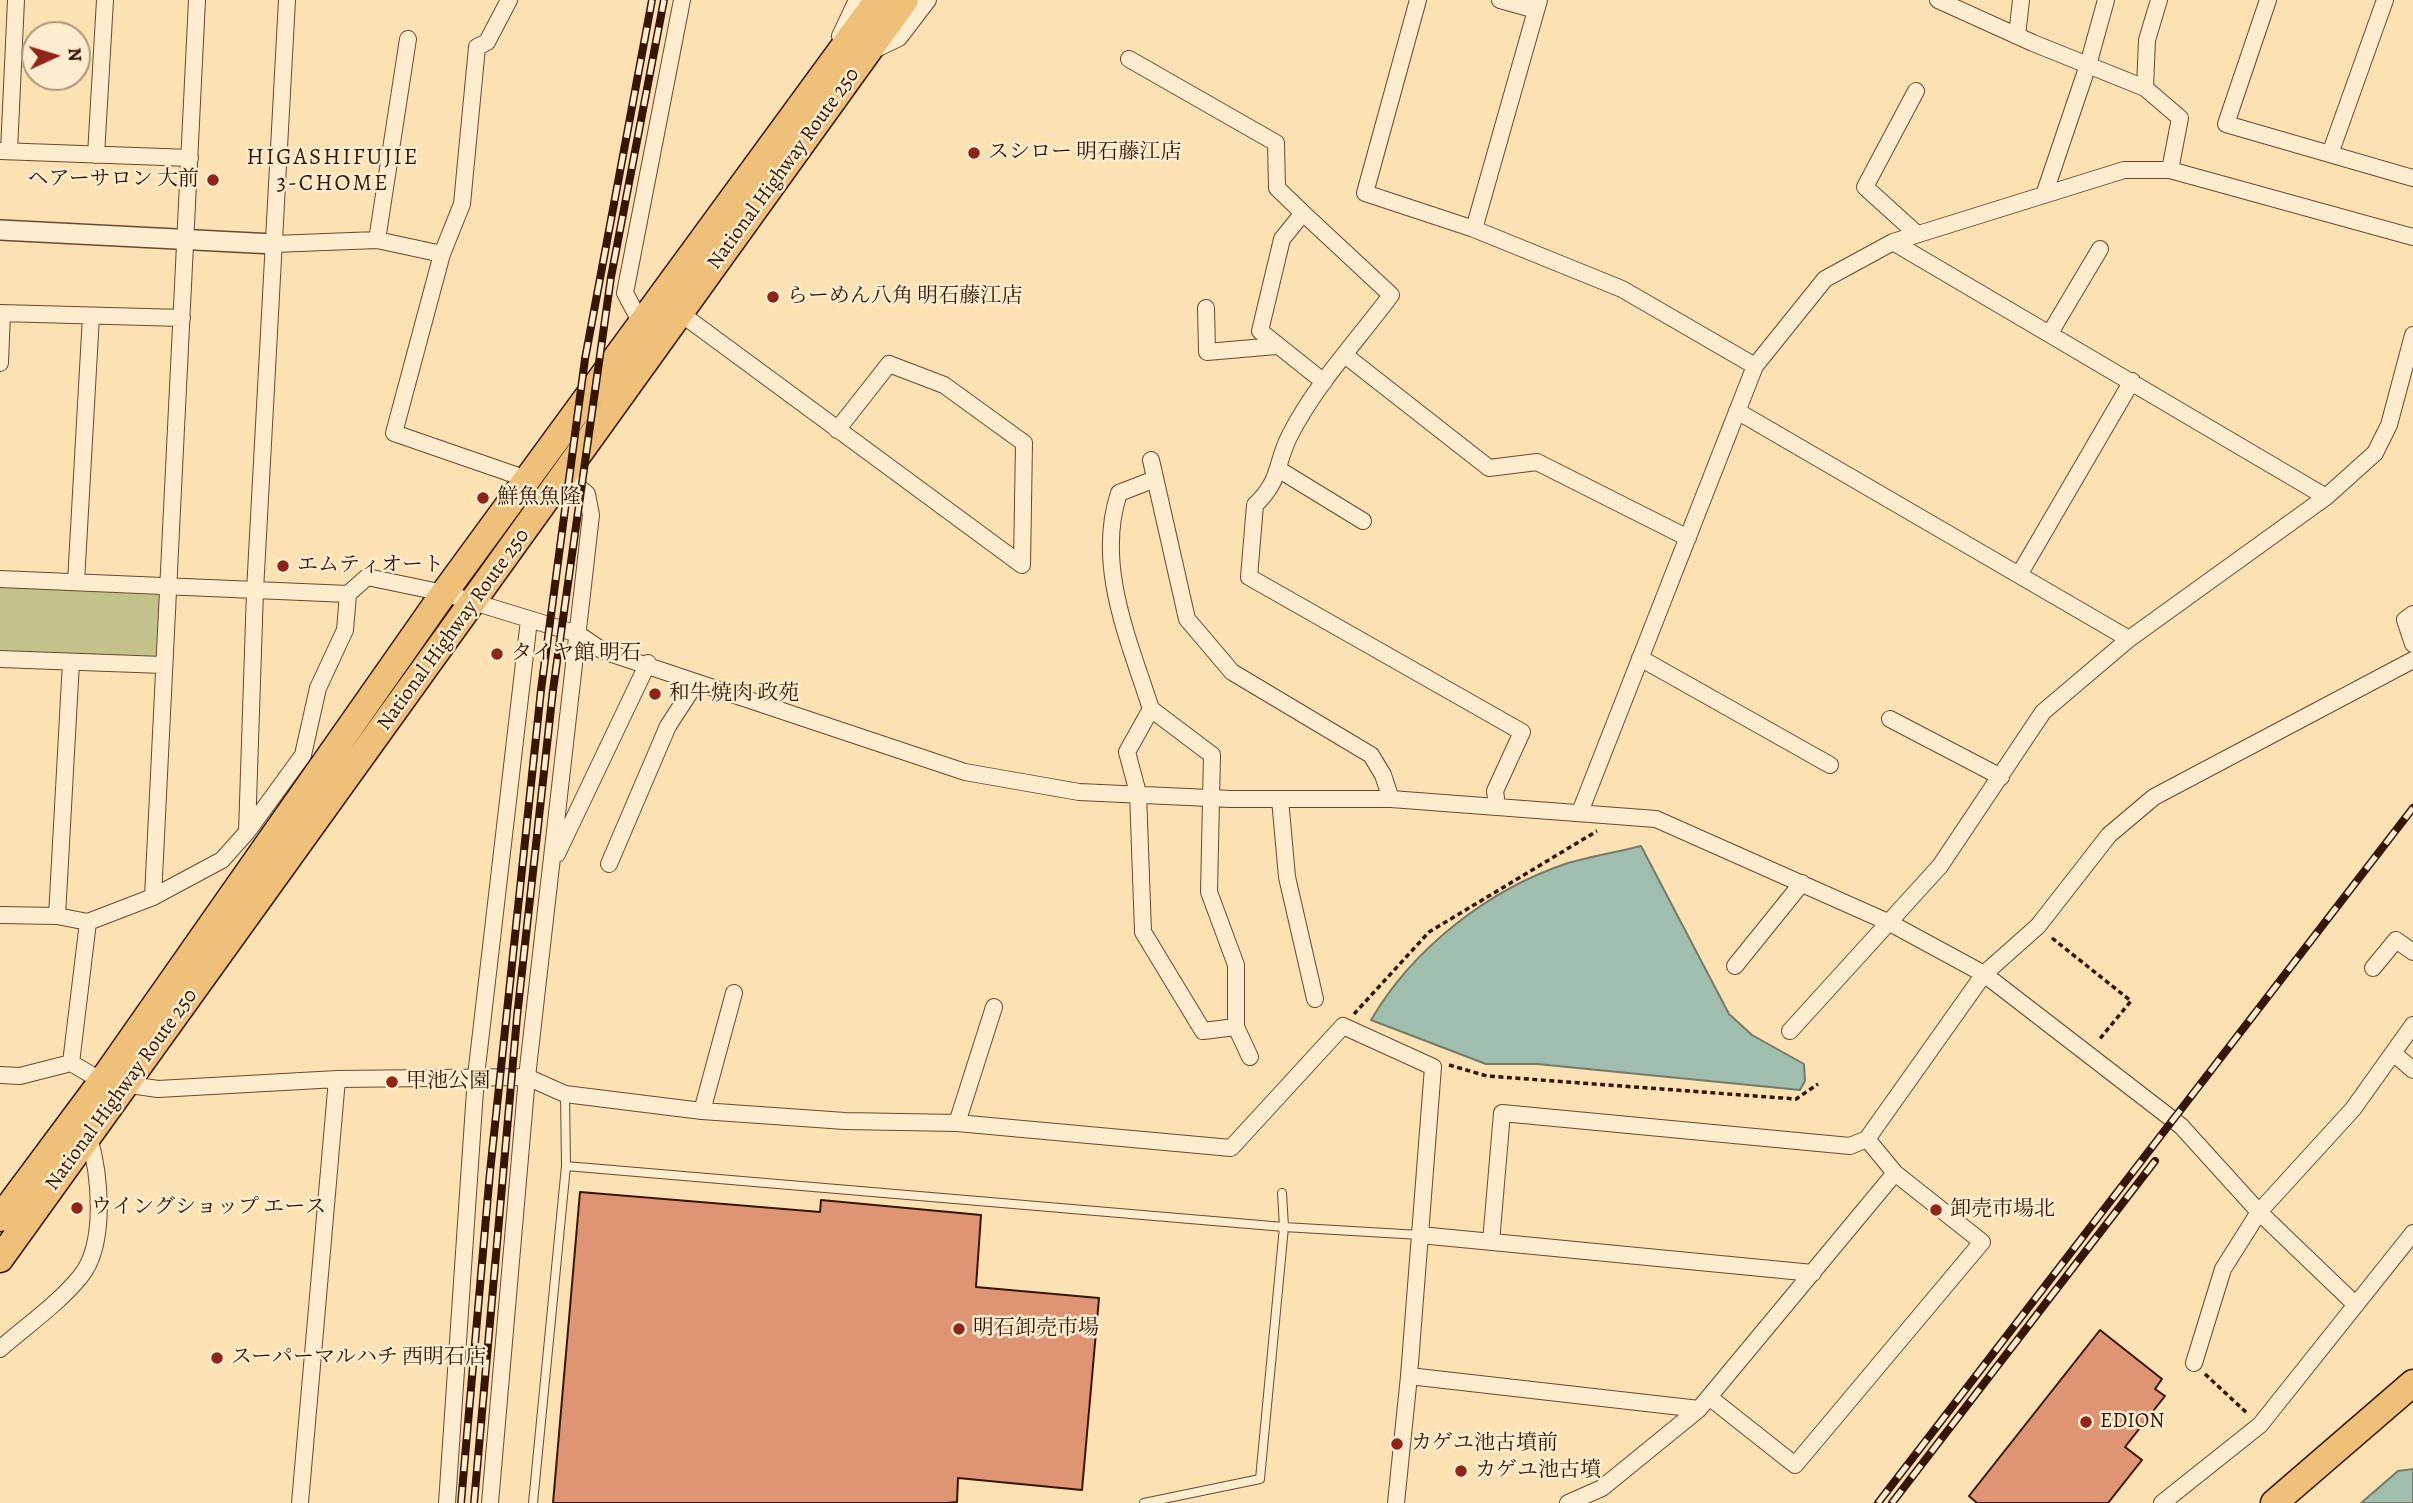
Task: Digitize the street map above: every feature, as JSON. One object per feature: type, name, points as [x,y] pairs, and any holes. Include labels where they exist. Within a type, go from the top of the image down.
[{"type":"highway","name":"National Highway Route 250","points":[[0,1259],[89,1137],[114,1083],[444,593],[878,0]]},
{"type":"highway","name":"National Highway Route 250","points":[[0,1218],[114,1083],[473,603],[905,0]]},
{"type":"highway","points":[[2274,1503],[2413,1383]]},
{"type":"street","points":[[16,0],[4,151],[190,158]]},
{"type":"street","points":[[96,155],[105,0]]},
{"type":"street","points":[[153,897],[197,0]]},
{"type":"street","points":[[247,832],[255,591],[287,0]]},
{"type":"street","points":[[509,0],[487,42],[477,47],[462,204],[442,254],[394,433],[527,479]]},
{"type":"street","points":[[642,325],[625,293],[682,0]]},
{"type":"street","points":[[818,82],[857,0]]},
{"type":"street","points":[[865,55],[899,37],[928,0]]},
{"type":"street","points":[[1418,0],[1365,194],[1474,229],[1622,289],[1755,366]]},
{"type":"street","points":[[1474,229],[1537,5],[1500,0]]},
{"type":"street","points":[[1938,0],[2017,36],[2145,88],[2180,118],[2170,170]]},
{"type":"street","points":[[2017,36],[2021,0]]},
{"type":"street","points":[[2044,195],[2088,65],[2106,0]]},
{"type":"street","points":[[2145,88],[2147,40],[2159,0]]},
{"type":"street","points":[[2268,0],[2226,124],[2413,178]]},
{"type":"street","points":[[2330,154],[2385,0]]},
{"type":"street","points":[[377,240],[408,39]]},
{"type":"street","points":[[1129,59],[1276,143],[1277,188],[1391,295],[1324,382],[1289,436],[1271,489],[1255,505],[1249,577],[1522,732],[1495,791],[1497,806]]},
{"type":"street","points":[[1916,91],[1865,187],[1917,234]]},
{"type":"street","points":[[1580,812],[1755,366],[1825,279],[1893,242],[2124,170],[2170,170],[2413,237]]},
{"type":"street","points":[[1303,213],[1282,239],[1260,331],[1324,382]]},
{"type":"street","points":[[0,230],[274,244],[377,240],[442,254]]},
{"type":"street","points":[[1893,242],[2326,497]]},
{"type":"street","points":[[2050,333],[2100,249]]},
{"type":"street","points":[[1206,309],[1208,352],[1276,346]]},
{"type":"street","points":[[0,363],[1,313],[182,318]]},
{"type":"street","points":[[680,313],[837,430],[1023,565],[1024,443],[944,385],[889,364],[837,430]]},
{"type":"street","points":[[76,582],[91,316]]},
{"type":"street","points":[[1790,1031],[1940,866],[2043,712],[2129,639],[2326,497],[2375,453],[2389,425],[2413,335]]},
{"type":"street","points":[[1346,356],[1489,468],[1537,462],[1688,538]]},
{"type":"street","points":[[2019,575],[2133,381]]},
{"type":"street","points":[[1737,411],[2129,639]]},
{"type":"street","points":[[1152,460],[1187,620],[1232,671],[1371,755],[1383,775],[1391,799]]},
{"type":"street","points":[[1278,469],[1363,521]]},
{"type":"street","points":[[490,1503],[527,1077],[591,515],[587,494],[566,476]]},
{"type":"street","points":[[1155,479],[1119,493],[1111,518],[1115,595],[1152,709],[1212,755],[1209,892],[1237,965],[1236,1027],[1250,1057]]},
{"type":"street","points":[[0,579],[348,594],[367,578],[444,593],[578,634],[603,650],[965,772],[1079,792],[1212,798],[1391,799],[1656,819],[1891,923],[1984,974],[2181,1126],[2259,1212],[2356,1305]]},
{"type":"street","points":[[0,915],[57,916],[88,922],[153,897],[222,860],[247,832],[303,755],[318,688],[345,631],[348,594]]},
{"type":"street","points":[[2413,614],[2405,620],[2413,644]]},
{"type":"street","points":[[447,1503],[476,1076],[529,620]]},
{"type":"street","points":[[1640,658],[1830,765]]},
{"type":"street","points":[[0,659],[163,665]]},
{"type":"street","points":[[1491,1242],[1502,1113],[1850,1146],[1867,1139],[1984,974],[2038,926],[2109,835],[2154,797],[2413,660]]},
{"type":"street","points":[[57,916],[71,662]]},
{"type":"street","points":[[552,864],[648,663]]},
{"type":"street","points":[[609,864],[668,726],[696,683]]},
{"type":"street","points":[[1152,709],[1127,752],[1138,793],[1143,932],[1203,1031],[1236,1027]]},
{"type":"street","points":[[1890,719],[2001,777]]},
{"type":"street","points":[[1280,799],[1287,877],[1315,999]]},
{"type":"street","points":[[1735,966],[1802,883]]},
{"type":"street","points":[[71,1063],[88,922]]},
{"type":"street","points":[[2373,968],[2396,940],[2413,952]]},
{"type":"street","points":[[702,1111],[734,993]]},
{"type":"street","points":[[957,1123],[994,1006]]},
{"type":"street","points":[[0,1075],[20,1076],[71,1063],[114,1083],[158,1089],[337,1079],[527,1077],[565,1094],[702,1111],[845,1121],[957,1123],[1231,1148],[1343,1026],[1433,1068],[1409,1376],[1396,1503]]},
{"type":"street","points":[[2194,1363],[2223,1269],[2259,1212],[2353,1109],[2413,1026]]},
{"type":"street","points":[[2393,1053],[2413,1070]]},
{"type":"street","points":[[300,1503],[337,1079]]},
{"type":"street","points":[[0,1349],[81,1276],[97,1240],[97,1164],[89,1137]]},
{"type":"street","points":[[1409,1376],[1704,1403],[1795,1465],[1982,1242],[1895,1172],[1867,1139]]},
{"type":"street","points":[[1568,1503],[1602,1488],[1704,1403],[1895,1172]]},
{"type":"street","points":[[2162,1503],[2260,1425],[2413,1233]]},
{"type":"street","points":[[1420,1235],[1813,1273]]},
{"type":"lane","points":[[533,1503],[566,1167],[565,1094]]},
{"type":"lane","points":[[566,1167],[1284,1227],[1420,1235]]},
{"type":"lane","points":[[1144,1503],[1260,1479],[1284,1227],[1282,1193]]},
{"type":"path","points":[[1343,1026],[1429,932],[1594,835],[1609,816]]},
{"type":"path","points":[[2038,926],[2131,1001],[2088,1054]]},
{"type":"path","points":[[1433,1068],[1448,1065],[1487,1076],[1797,1099],[1818,1084]]},
{"type":"path","points":[[2194,1363],[2260,1425]]},
{"type":"green space","points":[[0,586],[160,595],[157,657],[0,653]]},
{"type":"shaded area","points":[[1641,846],[1729,1014],[1752,1035],[1804,1064],[1805,1081],[1800,1090],[1537,1064],[1486,1064],[1371,1020],[1408,969],[1456,924],[1482,905],[1510,888],[1568,863]]},
{"type":"shaded area","points":[[2413,1469],[2413,1503],[2361,1503],[2398,1471]]},
{"type":"building","points":[[580,1192],[820,1212],[821,1200],[981,1215],[976,1287],[1099,1298],[1082,1490],[958,1478],[957,1502],[947,1503],[553,1503]]},
{"type":"building","name":"EDION","points":[[2100,1330],[2162,1379],[2155,1389],[2165,1396],[2125,1447],[2142,1460],[2108,1503],[1977,1503],[1969,1496]]},
{"type":"railway","points":[[461,1503],[490,1172],[541,690],[585,359],[652,0]]},
{"type":"railway","points":[[474,1503],[517,1017],[553,690],[611,277],[664,0]]},
{"type":"railway","points":[[1878,1503],[2413,808]]},
{"type":"railway","points":[[1892,1503],[2155,1161]]},
{"type":"place","name":"スシロー 明石藤江店","points":[[974,153]]},
{"type":"place","name":"ヘアーサロン 大前","points":[[213,180]]},
{"type":"place","name":"らーめん八角 明石藤江店","points":[[773,297]]},
{"type":"place","name":"鮮魚魚隆","points":[[483,498]]},
{"type":"place","name":"エムティオート","points":[[283,566]]},
{"type":"place","name":"タイヤ館 明石","points":[[497,654]]},
{"type":"place","name":"和牛焼肉 政苑","points":[[655,694]]},
{"type":"place","name":"甲池公園","points":[[392,1082]]},
{"type":"place","name":"ウイングショップ エース","points":[[77,1208]]},
{"type":"place","name":"卸売市場北","points":[[1936,1210]]},
{"type":"place","name":"明石卸売市場","points":[[959,1329]]},
{"type":"place","name":"スーパーマルハチ 西明石店","points":[[217,1358]]},
{"type":"place","name":"EDION","points":[[2086,1422]]},
{"type":"place","name":"カゲユ池古墳前","points":[[1397,1444]]},
{"type":"place","name":"カゲユ池古墳","points":[[1461,1471]]},
{"type":"district","name":"HIGASHIFUJIE 3-CHOME","points":[[333,171]]}]
